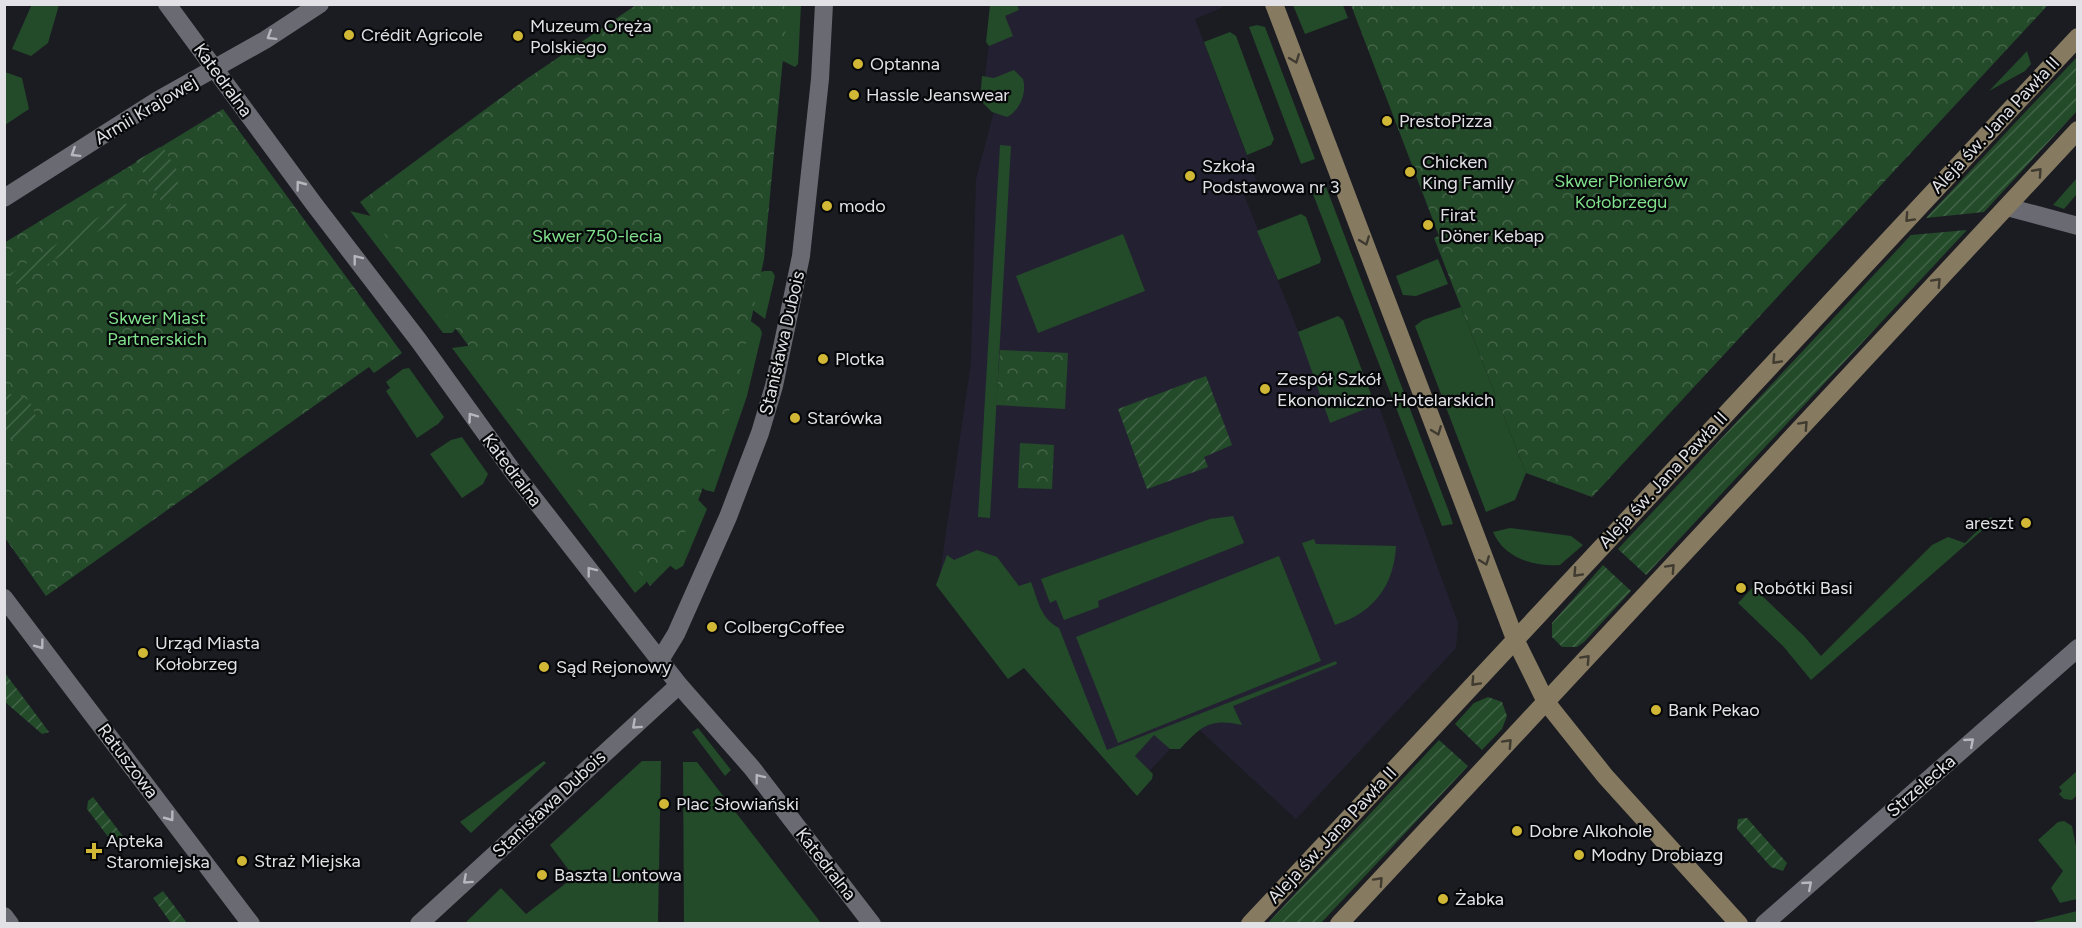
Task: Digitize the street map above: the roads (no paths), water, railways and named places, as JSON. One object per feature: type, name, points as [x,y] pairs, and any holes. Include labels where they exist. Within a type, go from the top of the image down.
[{"type":"street","name":"Katedralna","points":[[167,4],[419,341],[514,473],[679,686],[752,768],[872,924]]},
{"type":"street","name":"Armii Krajowej","points":[[4,198],[158,100],[215,69],[320,4]]},
{"type":"street","name":"Stanisława Dubois","points":[[660,660],[681,625],[731,508],[760,433],[774,386],[801,256],[820,79],[824,4]]},
{"type":"street","points":[[1274,4],[1515,639],[1546,702],[1605,776],[1739,924]]},
{"type":"street","name":"Aleja św. Jana Pawła II","points":[[1250,924],[2078,37]]},
{"type":"street","points":[[1340,924],[2078,130]]},
{"type":"street","points":[[2007,207],[2078,226]]},
{"type":"street","name":"Ratuszowa","points":[[4,598],[251,924]]},
{"type":"street","name":"Strzelecka","points":[[1764,924],[2078,648]]},
{"type":"street","name":"Stanisława Dubois","points":[[419,924],[679,686]]},
{"type":"street","points":[[4,916],[10,924]]},
{"type":"place","name":"Crédit Agricole","points":[[349,35]]},
{"type":"place","name":"Muzeum Oręża Polskiego","points":[[518,36]]},
{"type":"place","name":"Optanna","points":[[858,64]]},
{"type":"place","name":"Hassle Jeanswear","points":[[854,95]]},
{"type":"place","name":"PrestoPizza","points":[[1387,121]]},
{"type":"place","name":"Chicken King Family","points":[[1410,172]]},
{"type":"place","name":"Szkoła Podstawowa nr 3","points":[[1190,176]]},
{"type":"place","name":"modo","points":[[827,206]]},
{"type":"place","name":"Firat Döner Kebap","points":[[1428,225]]},
{"type":"place","name":"Plotka","points":[[823,359]]},
{"type":"place","name":"Zespół Szkół Ekonomiczno-Hotelarskich","points":[[1265,389]]},
{"type":"place","name":"Starówka","points":[[795,418]]},
{"type":"place","name":"areszt","points":[[2026,523]]},
{"type":"place","name":"Robótki Basi","points":[[1741,588]]},
{"type":"place","name":"ColbergCoffee","points":[[712,627]]},
{"type":"place","name":"Urząd Miasta Kołobrzeg","points":[[143,653]]},
{"type":"place","name":"Sąd Rejonowy","points":[[544,667]]},
{"type":"place","name":"Bank Pekao","points":[[1656,710]]},
{"type":"place","name":"Plac Słowiański","points":[[664,804]]},
{"type":"place","name":"Dobre Alkohole","points":[[1517,831]]},
{"type":"place","name":"Apteka Staromiejska","points":[[94,851]]},
{"type":"place","name":"Modny Drobiazg","points":[[1579,855]]},
{"type":"place","name":"Straż Miejska","points":[[242,861]]},
{"type":"place","name":"Baszta Lontowa","points":[[542,875]]},
{"type":"place","name":"Żabka","points":[[1443,899]]},
{"type":"park label","name":"Skwer Pionierów Kołobrzegu","points":[[1621,192]]},
{"type":"park label","name":"Skwer 750-lecia","points":[[597,236]]},
{"type":"park label","name":"Skwer Miast Partnerskich","points":[[157,328]]}]
